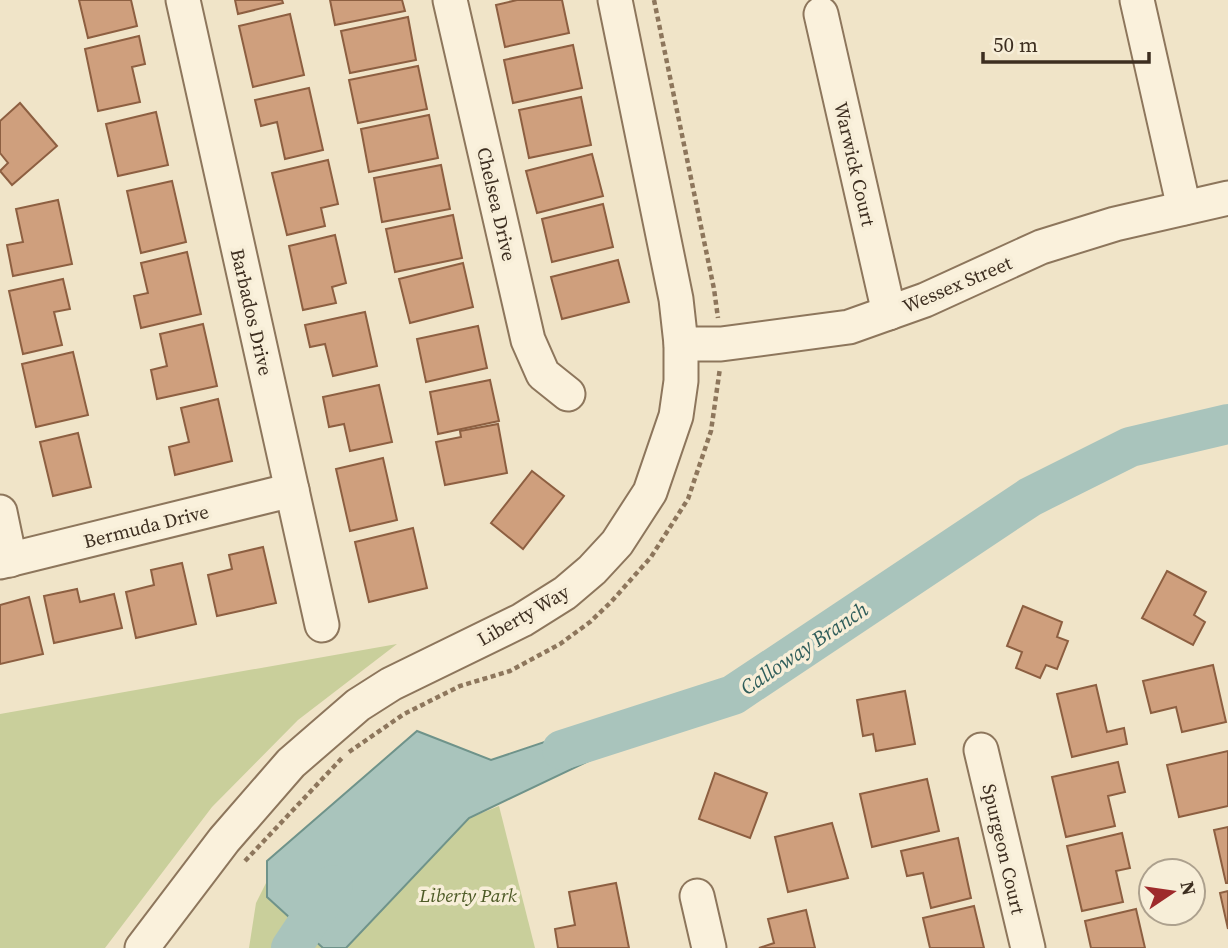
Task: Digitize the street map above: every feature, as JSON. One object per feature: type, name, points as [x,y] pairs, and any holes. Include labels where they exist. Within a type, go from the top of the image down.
[{"type":"street","name":"Barbados Drive","points":[[183,0],[321,625]]},
{"type":"street","name":"Chelsea Drive","points":[[450,0],[528,340],[543,374],[568,394]]},
{"type":"street","name":"Liberty Way","points":[[142,948],[224,840],[291,763],[358,705],[391,684],[522,620],[565,593],[592,570],[617,542],[650,492],[676,416],[681,381],[681,344],[676,299],[615,0]]},
{"type":"street","points":[[1137,0],[1184,208]]},
{"type":"street","name":"Warwick Court","points":[[821,15],[890,313]]},
{"type":"street","name":"Wessex Street","points":[[681,344],[721,344],[849,327],[925,300],[1041,247],[1115,224],[1228,198]]},
{"type":"street","name":"Bermuda Drive","points":[[5,561],[292,490]]},
{"type":"street","points":[[0,512],[5,561]]},
{"type":"street","name":"Spurgeon Court","points":[[981,750],[1028,948]]},
{"type":"street","points":[[697,896],[709,948]]},
{"type":"path","points":[[240,867],[346,753],[404,714],[460,686],[510,671],[560,644],[590,622],[651,557],[688,499],[711,431],[718,391],[721,344],[714,289],[654,0]]},
{"type":"green space","points":[[397,644],[298,720],[212,807],[105,948],[0,948],[0,714]]},
{"type":"green space","name":"Liberty Park","points":[[499,806],[535,948],[346,948],[469,818]]},
{"type":"green space","points":[[267,881],[267,897],[323,948],[249,948],[256,903]]},
{"type":"water","points":[[610,720],[618,747],[469,818],[346,948],[323,948],[267,897],[267,861],[417,731],[491,760]]},
{"type":"building","points":[[79,0],[131,0],[137,26],[88,38]]},
{"type":"building","points":[[235,0],[282,0],[283,3],[238,14]]},
{"type":"building","points":[[330,0],[402,0],[405,11],[335,25]]},
{"type":"building","points":[[517,0],[562,0],[569,33],[505,47],[496,5]]},
{"type":"building","points":[[290,14],[304,75],[253,87],[239,26]]},
{"type":"building","points":[[408,17],[416,60],[350,73],[341,31]]},
{"type":"building","points":[[139,36],[145,64],[132,67],[140,102],[98,111],[85,49]]},
{"type":"building","points":[[573,45],[582,88],[513,103],[504,60]]},
{"type":"building","points":[[418,66],[427,109],[358,123],[349,80]]},
{"type":"building","points":[[309,88],[323,150],[285,159],[277,122],[261,126],[255,100]]},
{"type":"building","points":[[581,97],[591,145],[529,158],[519,110]]},
{"type":"building","points":[[20,103],[57,146],[12,185],[0,171],[8,163],[0,153],[0,121]]},
{"type":"building","points":[[156,112],[168,165],[118,176],[106,124]]},
{"type":"building","points":[[429,115],[438,158],[369,172],[361,129]]},
{"type":"building","points":[[592,154],[603,196],[537,213],[526,171]]},
{"type":"building","points":[[328,160],[338,204],[321,208],[325,226],[287,235],[272,173]]},
{"type":"building","points":[[441,165],[450,209],[382,222],[374,178]]},
{"type":"building","points":[[172,181],[186,242],[141,253],[127,191]]},
{"type":"building","points":[[58,200],[72,264],[13,276],[7,245],[23,242],[16,209]]},
{"type":"building","points":[[603,204],[613,247],[552,262],[542,219]]},
{"type":"building","points":[[453,215],[462,258],[395,272],[386,229]]},
{"type":"building","points":[[335,235],[346,283],[332,287],[336,303],[303,310],[289,246]]},
{"type":"building","points":[[187,252],[201,314],[141,328],[134,296],[148,293],[141,263]]},
{"type":"building","points":[[618,260],[629,302],[562,319],[551,277]]},
{"type":"building","points":[[463,263],[473,307],[410,323],[399,279]]},
{"type":"building","points":[[63,279],[70,309],[54,312],[62,345],[23,354],[9,291]]},
{"type":"building","points":[[365,312],[377,366],[333,376],[325,344],[310,347],[305,325]]},
{"type":"building","points":[[203,324],[217,386],[157,399],[151,370],[167,366],[160,334]]},
{"type":"building","points":[[478,326],[487,368],[426,382],[417,339]]},
{"type":"building","points":[[73,352],[88,415],[36,427],[22,364]]},
{"type":"building","points":[[490,380],[499,421],[438,434],[430,392]]},
{"type":"building","points":[[379,385],[392,442],[350,451],[344,424],[329,427],[323,397]]},
{"type":"building","points":[[218,399],[232,461],[175,475],[169,447],[189,442],[181,408]]},
{"type":"building","points":[[498,424],[507,473],[445,485],[436,442],[461,437],[460,431]]},
{"type":"building","points":[[78,433],[91,487],[53,496],[40,442]]},
{"type":"building","points":[[383,458],[397,520],[350,531],[336,469]]},
{"type":"building","points":[[532,471],[564,496],[523,549],[491,523]]},
{"type":"building","points":[[413,528],[427,588],[369,602],[355,542]]},
{"type":"building","points":[[263,547],[276,603],[217,616],[208,575],[232,569],[229,555]]},
{"type":"building","points":[[182,563],[196,624],[136,638],[126,592],[154,585],[151,570]]},
{"type":"building","points":[[1167,571],[1206,592],[1194,615],[1205,622],[1193,645],[1142,618]]},
{"type":"building","points":[[77,589],[80,602],[114,594],[122,628],[54,643],[44,596]]},
{"type":"building","points":[[29,597],[43,654],[0,664],[0,605]]},
{"type":"building","points":[[1023,606],[1062,622],[1057,637],[1068,641],[1057,669],[1046,665],[1040,678],[1016,668],[1022,652],[1007,646]]},
{"type":"building","points":[[1213,665],[1226,722],[1182,732],[1176,707],[1151,713],[1143,681]]},
{"type":"building","points":[[1096,685],[1107,732],[1124,728],[1127,744],[1072,757],[1057,694]]},
{"type":"building","points":[[905,691],[915,744],[876,751],[873,734],[863,736],[857,700]]},
{"type":"building","points":[[1228,751],[1228,806],[1179,817],[1167,765]]},
{"type":"building","points":[[1118,762],[1125,792],[1108,796],[1115,826],[1066,837],[1052,777]]},
{"type":"building","points":[[715,773],[767,793],[750,838],[699,819]]},
{"type":"building","points":[[927,779],[939,831],[872,847],[860,794]]},
{"type":"building","points":[[832,823],[848,878],[788,892],[775,837]]},
{"type":"building","points":[[1228,827],[1228,883],[1226,883],[1214,830]]},
{"type":"building","points":[[1122,833],[1130,868],[1116,871],[1123,902],[1082,911],[1067,846]]},
{"type":"building","points":[[958,838],[971,898],[931,908],[923,873],[907,876],[901,851]]},
{"type":"building","points":[[616,883],[629,948],[558,948],[555,929],[575,925],[569,892]]},
{"type":"building","points":[[1228,891],[1228,929],[1220,893]]},
{"type":"building","points":[[974,906],[984,948],[930,948],[923,918]]},
{"type":"building","points":[[1136,909],[1137,927],[1140,927],[1145,948],[1091,948],[1085,921]]},
{"type":"building","points":[[806,910],[815,948],[759,948],[774,943],[768,919]]},
{"type":"waterway","name":"Calloway Branch","points":[[562,750],[733,695],[1030,497],[1130,447],[1228,424]]},
{"type":"waterway","name":"Calloway Branch","points":[[291,948],[333,885]]}]
